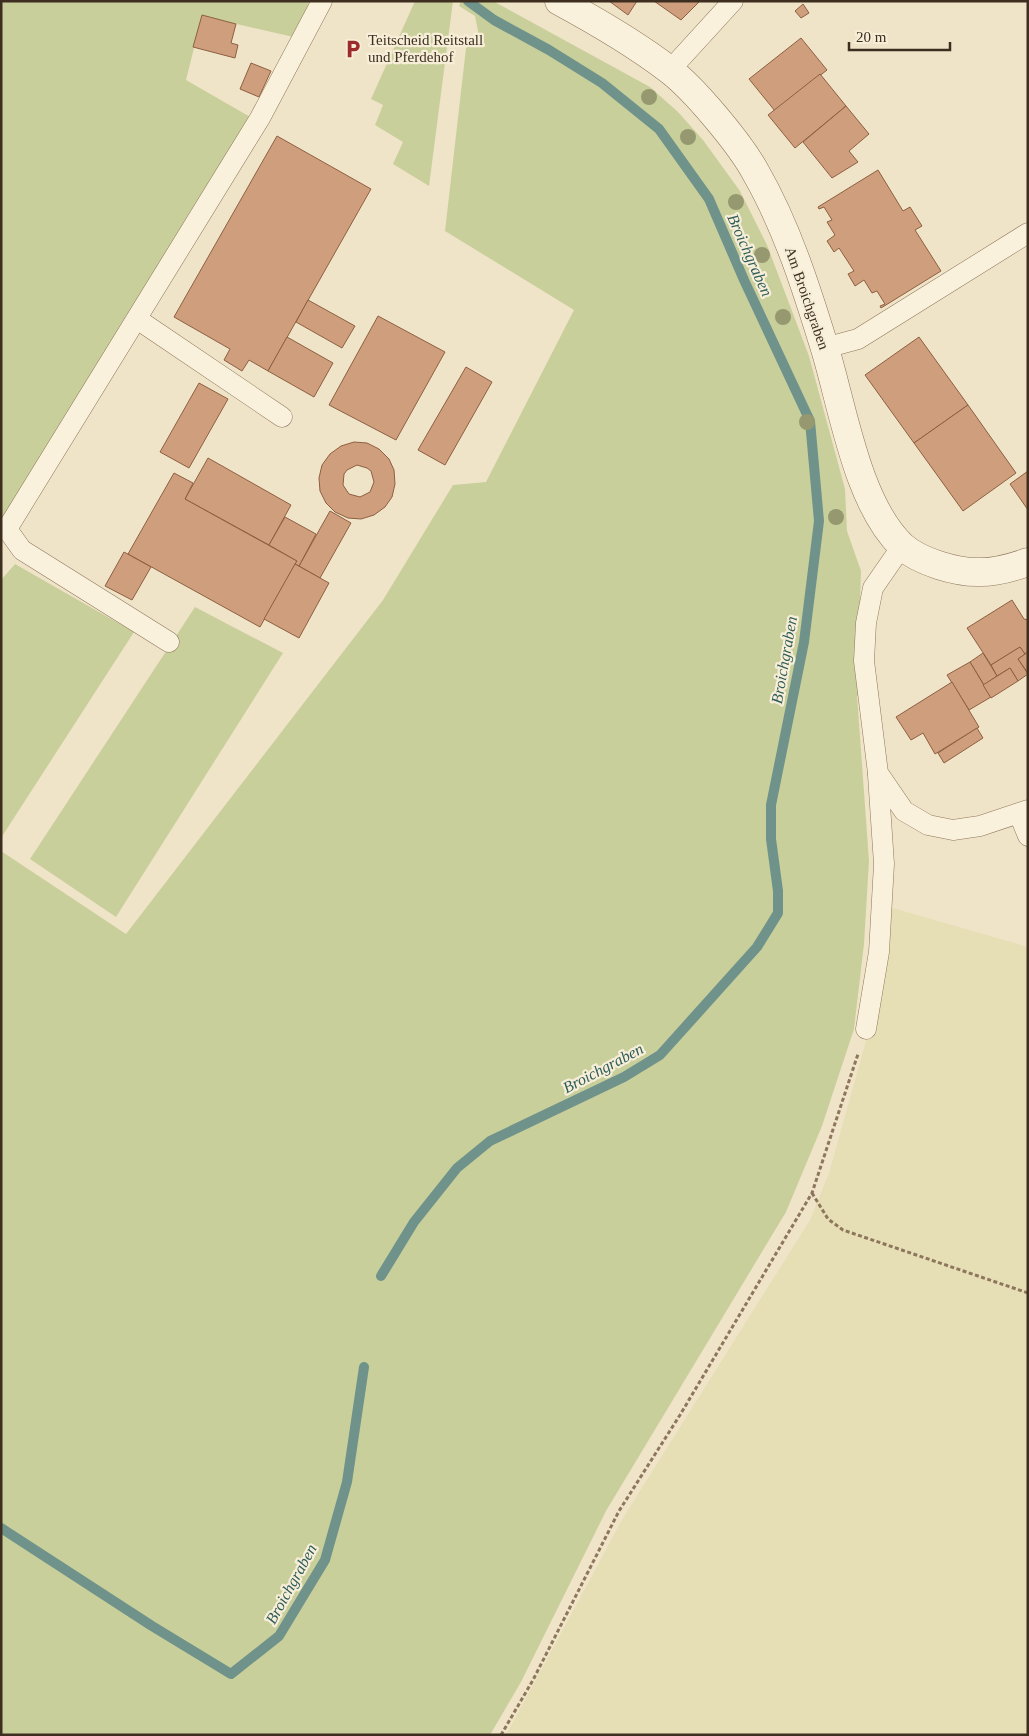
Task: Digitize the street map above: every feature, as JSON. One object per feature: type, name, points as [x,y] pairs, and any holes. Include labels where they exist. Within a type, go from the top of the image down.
[{"type":"street","name":"Am Broichgraben","points":[[559,1],[670,70],[715,117],[756,171],[776,213],[794,258],[825,348],[859,473],[874,508],[902,546],[936,566],[981,572],[1028,562]]},
{"type":"lane","points":[[169,642],[22,550],[7,529],[260,118],[322,1]]},
{"type":"lane","points":[[670,70],[733,1]]},
{"type":"lane","points":[[825,348],[858,339],[1028,233]]},
{"type":"lane","points":[[137,318],[282,417]]},
{"type":"lane","points":[[866,1029],[879,952],[884,864],[878,773],[864,660],[866,623],[873,588],[902,546]]},
{"type":"lane","points":[[878,773],[904,811],[928,825],[953,830],[980,826],[1023,812],[1028,836]]},
{"type":"path","points":[[500,1735],[532,1680],[619,1511],[680,1415],[812,1193],[866,1029]]},
{"type":"path","points":[[812,1193],[828,1219],[843,1230],[1028,1293]]},
{"type":"shaded area","points":[[889,907],[1028,947],[1028,1735],[506,1735],[623,1518],[810,1220],[829,1173],[869,1030]]},
{"type":"green space","points":[[1,1],[309,1],[298,38],[202,16],[186,80],[252,118],[1,521]]},
{"type":"green space","points":[[415,1],[453,1],[429,186],[393,164],[403,142],[375,125],[383,105],[371,99]]},
{"type":"green space","points":[[461,1],[493,1],[650,87],[678,112],[703,140],[740,191],[767,245],[809,356],[845,489],[847,531],[861,571],[859,635],[864,707],[857,695],[869,861],[864,944],[854,1029],[822,1126],[786,1212],[606,1511],[521,1682],[490,1735],[1,1735],[1,851],[126,934],[383,600],[453,485],[486,482],[574,310],[445,231],[466,48],[479,36],[475,16],[459,6]]},
{"type":"green space","points":[[15,564],[134,632],[1,838],[1,580]]},
{"type":"green space","points":[[195,607],[283,653],[116,917],[30,859]]},
{"type":"building","points":[[609,1],[637,1],[628,15]]},
{"type":"building","points":[[654,1],[700,1],[681,20]]},
{"type":"building","points":[[803,4],[809,13],[801,18],[795,11]]},
{"type":"building","points":[[202,15],[236,24],[231,43],[238,45],[235,58],[193,47]]},
{"type":"building","points":[[801,38],[827,70],[775,111],[749,79]]},
{"type":"building","points":[[251,63],[271,71],[259,97],[240,89]]},
{"type":"building","points":[[820,74],[846,106],[795,148],[768,115]]},
{"type":"building","points":[[846,106],[869,134],[849,151],[858,162],[832,178],[803,142]]},
{"type":"building","points":[[277,136],[371,189],[268,371],[249,360],[242,371],[224,360],[230,349],[174,317]]},
{"type":"building","points":[[878,170],[903,211],[910,207],[922,226],[915,230],[941,271],[881,308],[880,306],[885,304],[877,291],[872,293],[864,280],[855,286],[848,274],[854,271],[839,248],[834,252],[827,241],[835,235],[827,222],[832,220],[824,207],[819,209],[818,207]]},
{"type":"building","points":[[308,300],[355,326],[342,348],[296,322]]},
{"type":"building","points":[[378,316],[445,352],[396,440],[329,405]]},
{"type":"building","points":[[287,337],[333,363],[314,397],[268,371]]},
{"type":"building","points":[[919,337],[968,405],[914,443],[865,375]]},
{"type":"building","points":[[466,367],[492,382],[445,465],[418,450]]},
{"type":"building","points":[[199,383],[228,399],[189,468],[160,452]]},
{"type":"building","points":[[968,405],[1016,473],[963,511],[914,443]]},
{"type":"building","points":[[354,442],[367,443],[379,449],[389,459],[394,470],[395,484],[392,497],[385,507],[374,515],[361,519],[348,518],[335,512],[326,503],[320,491],[319,478],[322,465],[330,454],[341,446]],"holes":[[[357,465],[371,471],[374,482],[370,492],[360,497],[349,494],[343,485],[344,474],[347,470]]]},
{"type":"building","points":[[208,458],[291,505],[269,545],[185,499]]},
{"type":"building","points":[[1028,471],[1028,510],[1010,484]]},
{"type":"building","points":[[174,473],[193,483],[185,499],[297,561],[260,627],[128,554]]},
{"type":"building","points":[[330,511],[351,523],[320,578],[299,566]]},
{"type":"building","points":[[285,517],[316,534],[299,566],[295,564],[297,561],[269,545]]},
{"type":"building","points":[[124,552],[151,567],[132,600],[105,586]]},
{"type":"building","points":[[295,564],[329,583],[299,638],[264,619]]},
{"type":"building","points":[[1012,600],[1024,619],[1028,620],[1028,652],[1025,654],[1020,647],[991,665],[967,628]]},
{"type":"building","points":[[1020,647],[1025,654],[1018,659],[1028,674],[1018,681],[1010,668],[997,676],[991,665]]},
{"type":"building","points":[[1028,652],[1028,673],[1018,659]]},
{"type":"building","points":[[983,653],[997,676],[984,685],[970,662]]},
{"type":"building","points":[[970,662],[991,697],[969,710],[947,675]]},
{"type":"building","points":[[1010,668],[1018,681],[991,698],[983,685]]},
{"type":"building","points":[[952,682],[979,727],[935,754],[923,733],[911,740],[896,717]]},
{"type":"building","points":[[977,728],[983,738],[944,763],[938,753]]},
{"type":"waterway","name":"Broichgraben","points":[[381,1276],[414,1222],[457,1168],[490,1141],[624,1077],[660,1055],[757,947],[778,913],[778,891],[771,839],[771,805],[804,642],[819,521],[810,421],[744,280],[709,199],[659,129],[602,83],[549,50],[494,20],[468,1]]},
{"type":"waterway","name":"Broichgraben","points":[[1,1528],[152,1626],[231,1674],[279,1636],[325,1560],[347,1482],[364,1367]]},
{"type":"place","name":"Teitscheid Reitstall und Pferdehof","points":[[353,49]]}]
